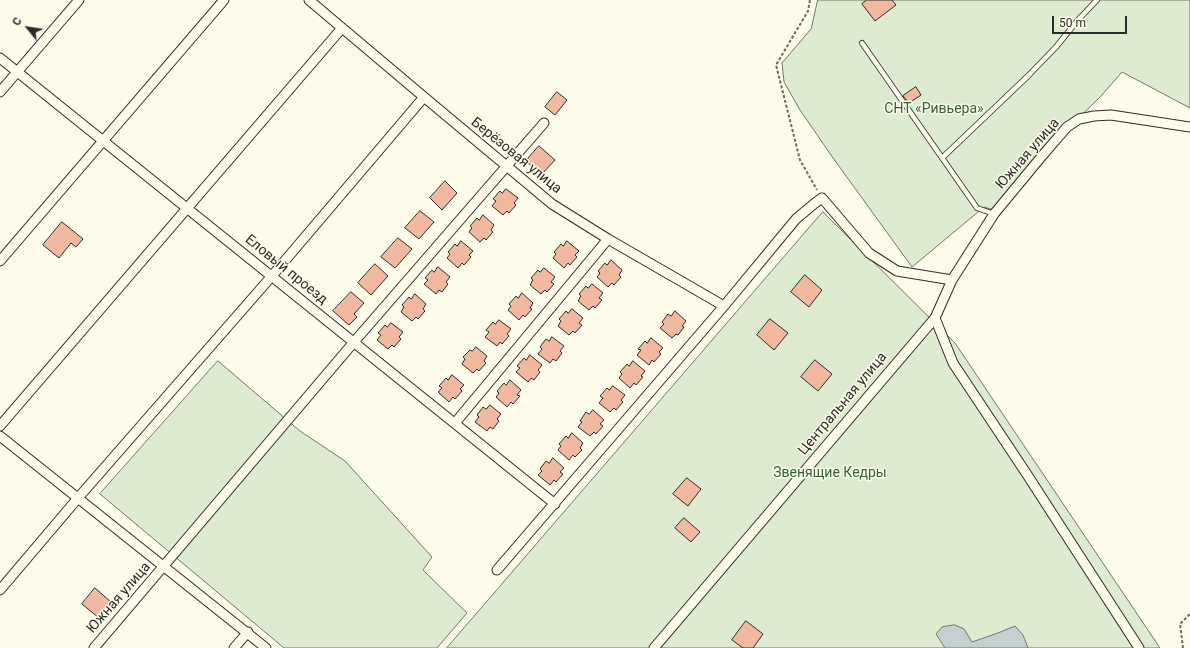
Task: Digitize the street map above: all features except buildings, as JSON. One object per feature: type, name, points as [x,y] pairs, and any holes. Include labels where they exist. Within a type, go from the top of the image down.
[{"type":"street","points":[[0,92],[79,0]]},
{"type":"street","points":[[0,261],[224,0]]},
{"type":"street","name":"Берёзовая улица","points":[[309,0],[506,167],[552,204],[608,239],[724,306]]},
{"type":"street","points":[[0,426],[342,28]]},
{"type":"street","name":"Еловый проезд","points":[[0,58],[555,504]]},
{"type":"street","points":[[0,590],[424,98]]},
{"type":"street","name":"Южная улица","points":[[942,304],[952,280],[994,214],[1067,127],[1080,119],[1111,115],[1190,128]]},
{"type":"street","name":"Южная улица","points":[[94,648],[354,342],[544,123]]},
{"type":"street","points":[[496,570],[555,504],[796,219],[814,203],[822,198],[870,253],[896,271],[952,280]]},
{"type":"street","points":[[455,423],[608,239]]},
{"type":"street","name":"Центральная улица","points":[[654,648],[935,318],[942,304]]},
{"type":"street","points":[[935,318],[953,363],[1139,648]]},
{"type":"street","points":[[0,436],[248,632],[266,648]]},
{"type":"street","points":[[234,648],[248,632]]},
{"type":"lane","points":[[942,158],[1028,76],[1056,47],[1097,0]]},
{"type":"lane","points":[[862,43],[977,208],[994,214]]},
{"type":"path","points":[[810,0],[808,11],[776,65],[800,160],[822,198]]},
{"type":"path","points":[[1183,648],[1180,624],[1190,614]]},
{"type":"green space","name":"СНТ «Ривьера»","points":[[818,0],[1190,0],[1190,108],[1122,72],[1101,96],[1041,155],[994,210],[984,207],[912,267],[833,158],[800,110],[784,82],[782,63],[811,29]]},
{"type":"green space","name":"Звенящие Кедры","points":[[823,212],[955,343],[1160,648],[447,648]]},
{"type":"green space","points":[[218,361],[300,431],[345,461],[432,557],[423,570],[467,613],[437,648],[284,648],[100,494]]},
{"type":"shaded area","points":[[955,625],[964,629],[972,642],[1015,626],[1023,635],[1028,648],[945,648],[936,634],[942,627]]}]
